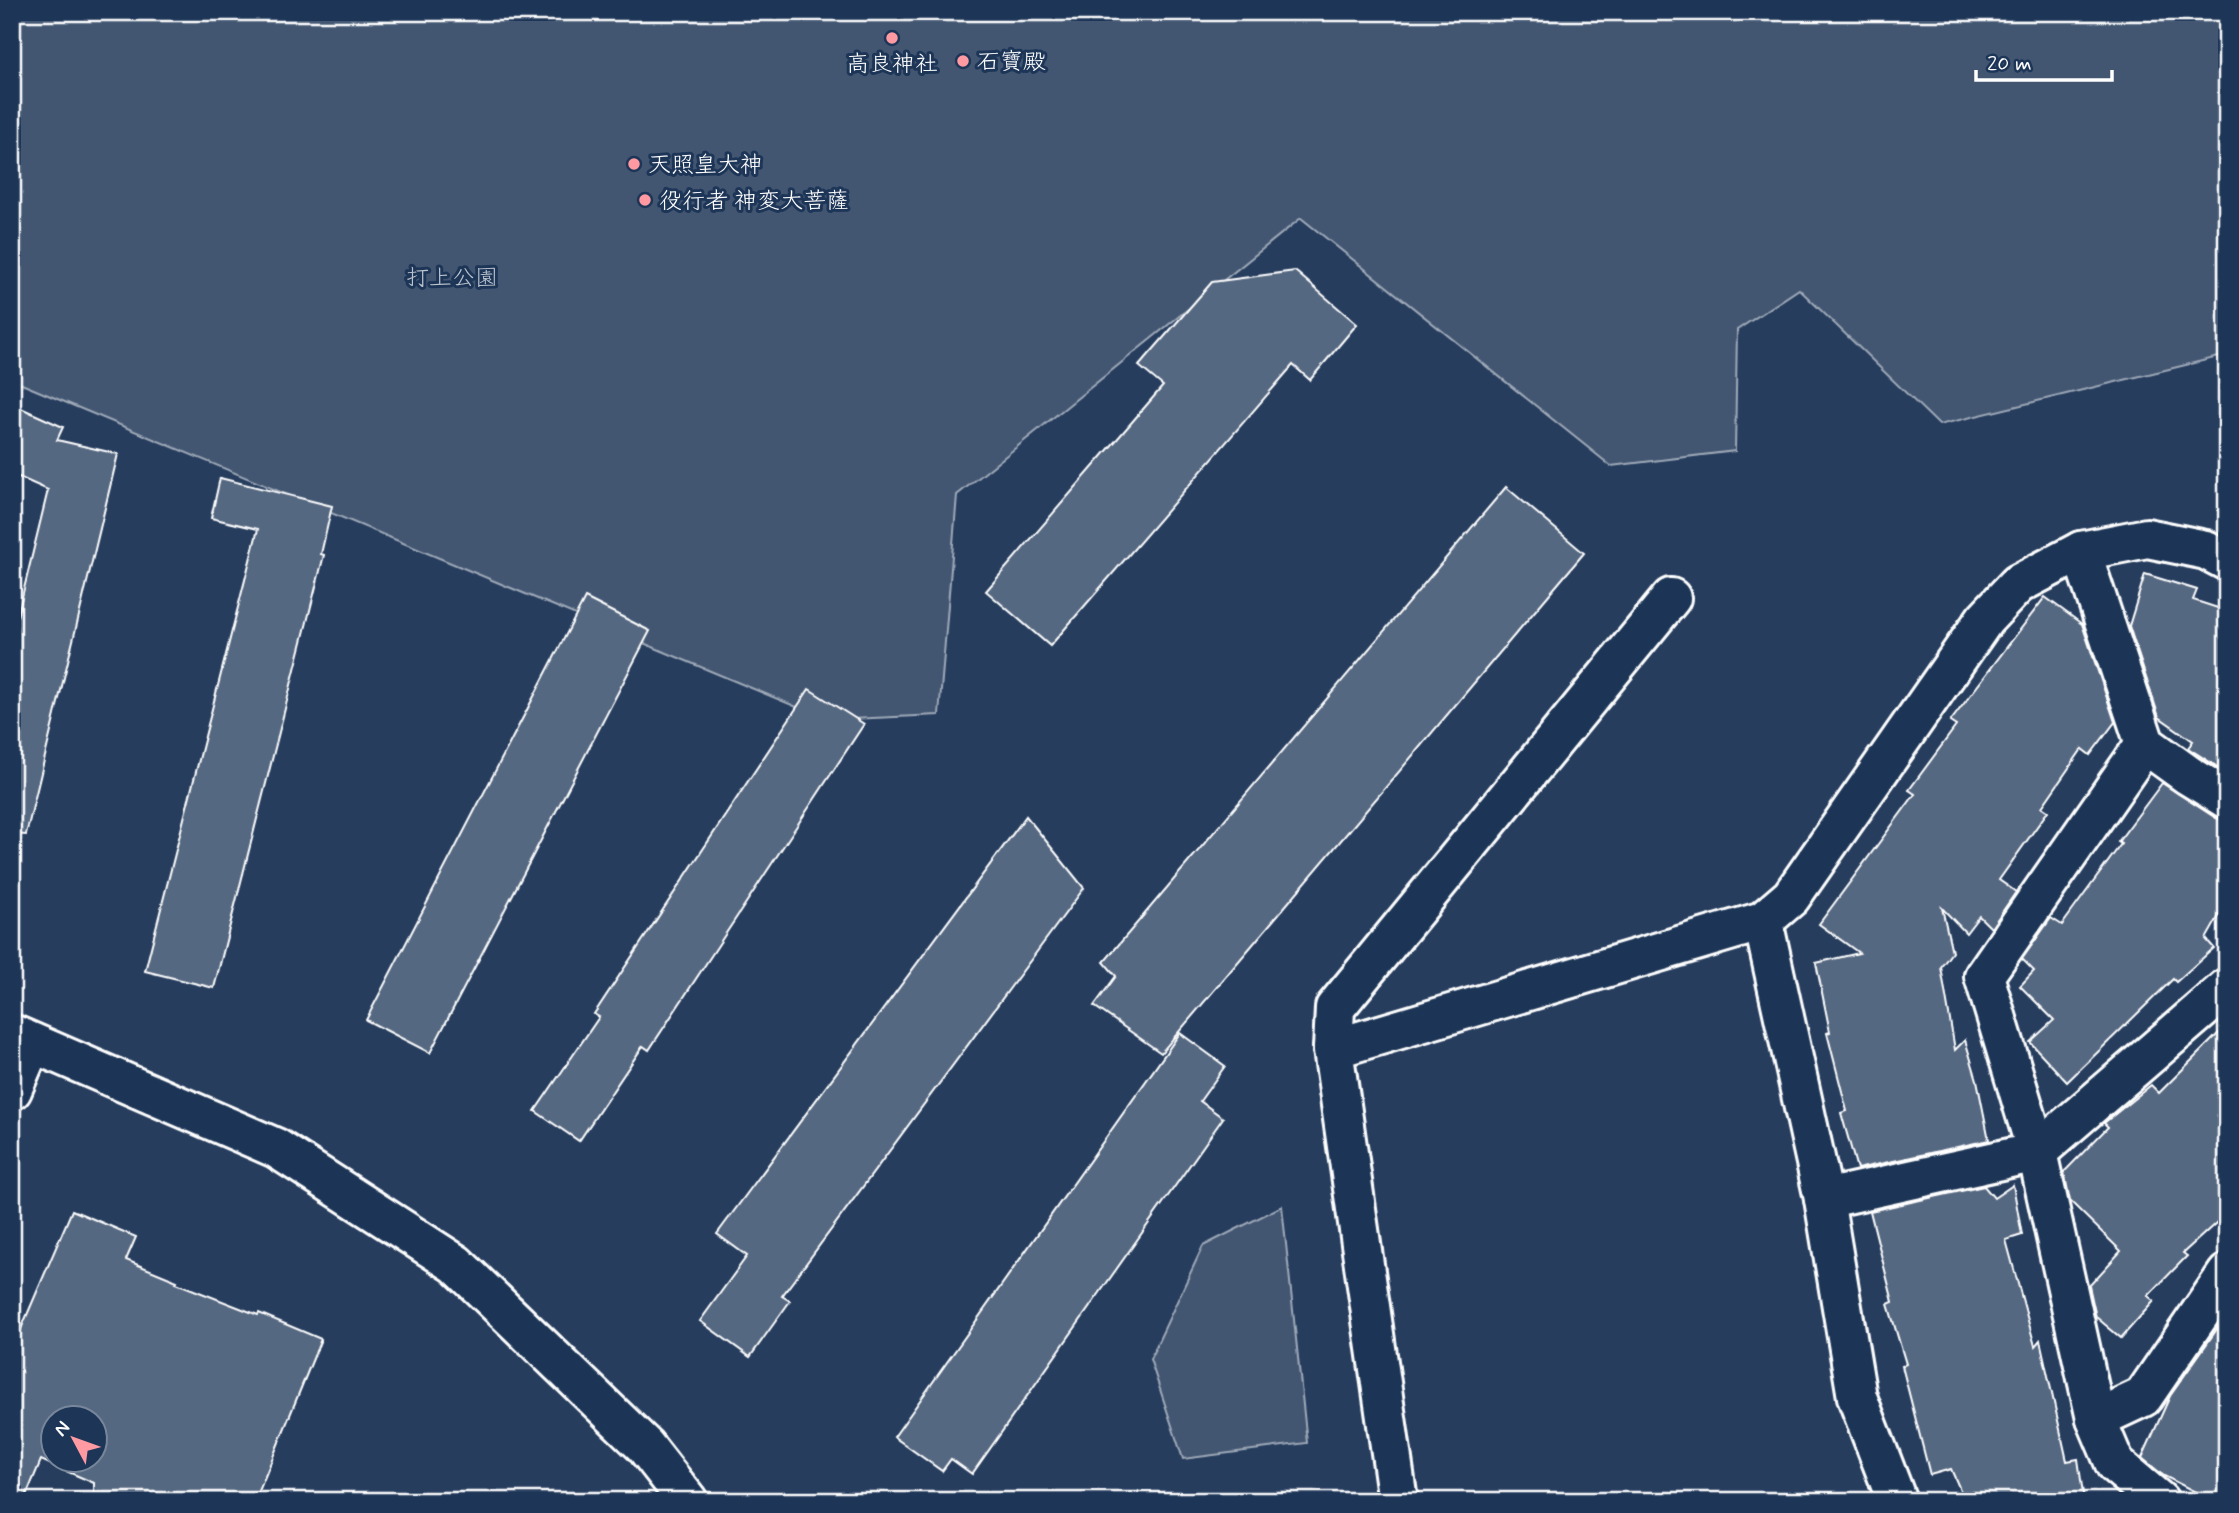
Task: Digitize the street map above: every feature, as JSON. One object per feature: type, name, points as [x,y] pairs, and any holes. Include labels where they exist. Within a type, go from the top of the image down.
[{"type":"street","points":[[1333,1049],[1763,921],[1791,897],[1985,619],[2018,584],[2081,551],[2147,538],[2206,550],[2227,561]]},
{"type":"street","points":[[2081,551],[2145,744],[2227,799]]},
{"type":"street","points":[[1398,1501],[1333,1049],[1335,1008],[1671,598]]},
{"type":"street","points":[[2145,744],[1984,976],[2037,1152],[2096,1419],[2115,1464],[2159,1501]]},
{"type":"street","points":[[1763,921],[1824,1199],[1857,1397],[1897,1501]]},
{"type":"street","points":[[1824,1199],[2037,1152],[2227,988]]},
{"type":"street","points":[[12,1090],[22,1039],[276,1148],[456,1264],[645,1446],[688,1501]]},
{"type":"street","points":[[2096,1419],[2143,1397],[2227,1274]]},
{"type":"green space","name":"打上公園","points":[[12,12],[2227,12],[2227,355],[1939,425],[1799,289],[1737,330],[1735,451],[1611,466],[1301,218],[957,495],[939,715],[828,720],[12,380]]},
{"type":"green space","points":[[1282,1206],[1307,1443],[1183,1459],[1150,1359],[1203,1246]]},
{"type":"building","points":[[1295,271],[1357,324],[1310,380],[1293,365],[1050,646],[986,591],[1163,386],[1139,366],[1212,282]]},
{"type":"building","points":[[12,404],[63,427],[57,440],[118,454],[26,835],[12,834],[12,638],[48,490],[12,474]]},
{"type":"building","points":[[220,478],[332,506],[321,554],[324,555],[214,988],[145,971],[258,529],[211,518]]},
{"type":"building","points":[[1506,487],[1584,553],[1161,1053],[1094,1006],[1116,976],[1104,962]]},
{"type":"building","points":[[2145,574],[2197,590],[2193,600],[2227,611],[2227,773],[2188,748],[2193,741],[2159,717],[2129,626]]},
{"type":"building","points":[[2045,597],[2082,624],[2115,722],[2090,755],[2082,749],[2042,807],[2048,811],[1999,880],[2016,892],[1991,928],[1979,916],[1966,933],[1942,908],[1952,952],[1941,967],[1955,1050],[1965,1040],[1977,1080],[1989,1140],[1857,1169],[1841,1113],[1847,1111],[1827,1033],[1830,1032],[1816,963],[1859,953],[1819,924],[1915,794],[1909,790],[1956,726],[1950,722]]},
{"type":"building","points":[[585,598],[650,631],[430,1053],[366,1020]]},
{"type":"building","points":[[809,689],[864,724],[649,1050],[643,1046],[579,1141],[535,1111],[599,1017],[594,1014]]},
{"type":"building","points":[[2162,783],[2216,818],[2227,821],[2227,902],[2206,939],[2214,948],[2176,982],[2173,979],[2067,1082],[2030,1042],[2054,1020],[2020,986],[2034,971],[2022,959],[2051,918],[2062,925]]},
{"type":"building","points":[[1026,816],[1084,888],[782,1296],[790,1301],[750,1357],[700,1321],[747,1256],[717,1234]]},
{"type":"building","points":[[2227,1025],[2227,1213],[2183,1253],[2187,1256],[2148,1296],[2154,1301],[2121,1338],[2096,1317],[2089,1286],[2121,1251],[2070,1201],[2064,1172],[2108,1127],[2104,1123],[2151,1085],[2159,1093]]},
{"type":"building","points":[[1180,1033],[1225,1066],[1200,1101],[1223,1118],[972,1474],[951,1459],[942,1471],[894,1437]]},
{"type":"building","points":[[2013,1185],[2022,1235],[2006,1240],[2035,1346],[2040,1340],[2067,1461],[2078,1459],[2084,1501],[1965,1501],[1951,1469],[1930,1475],[1902,1366],[1906,1364],[1888,1304],[1893,1302],[1870,1211],[1984,1186],[1994,1198]]},
{"type":"building","points":[[72,1210],[136,1237],[126,1260],[177,1281],[176,1283],[321,1339],[255,1501],[94,1501],[94,1483],[73,1474],[108,1474],[108,1404],[38,1404],[38,1467],[24,1501],[12,1501],[12,1350]]},
{"type":"building","points":[[2227,1315],[2227,1501],[2213,1501],[2164,1476],[2142,1458],[2170,1396]]},
{"type":"place","name":"高良神社","points":[[892,38]]},
{"type":"place","name":"石寶殿","points":[[963,61]]},
{"type":"place","name":"天照皇大神","points":[[634,164]]},
{"type":"place","name":"役行者 神変大菩薩","points":[[645,200]]}]
